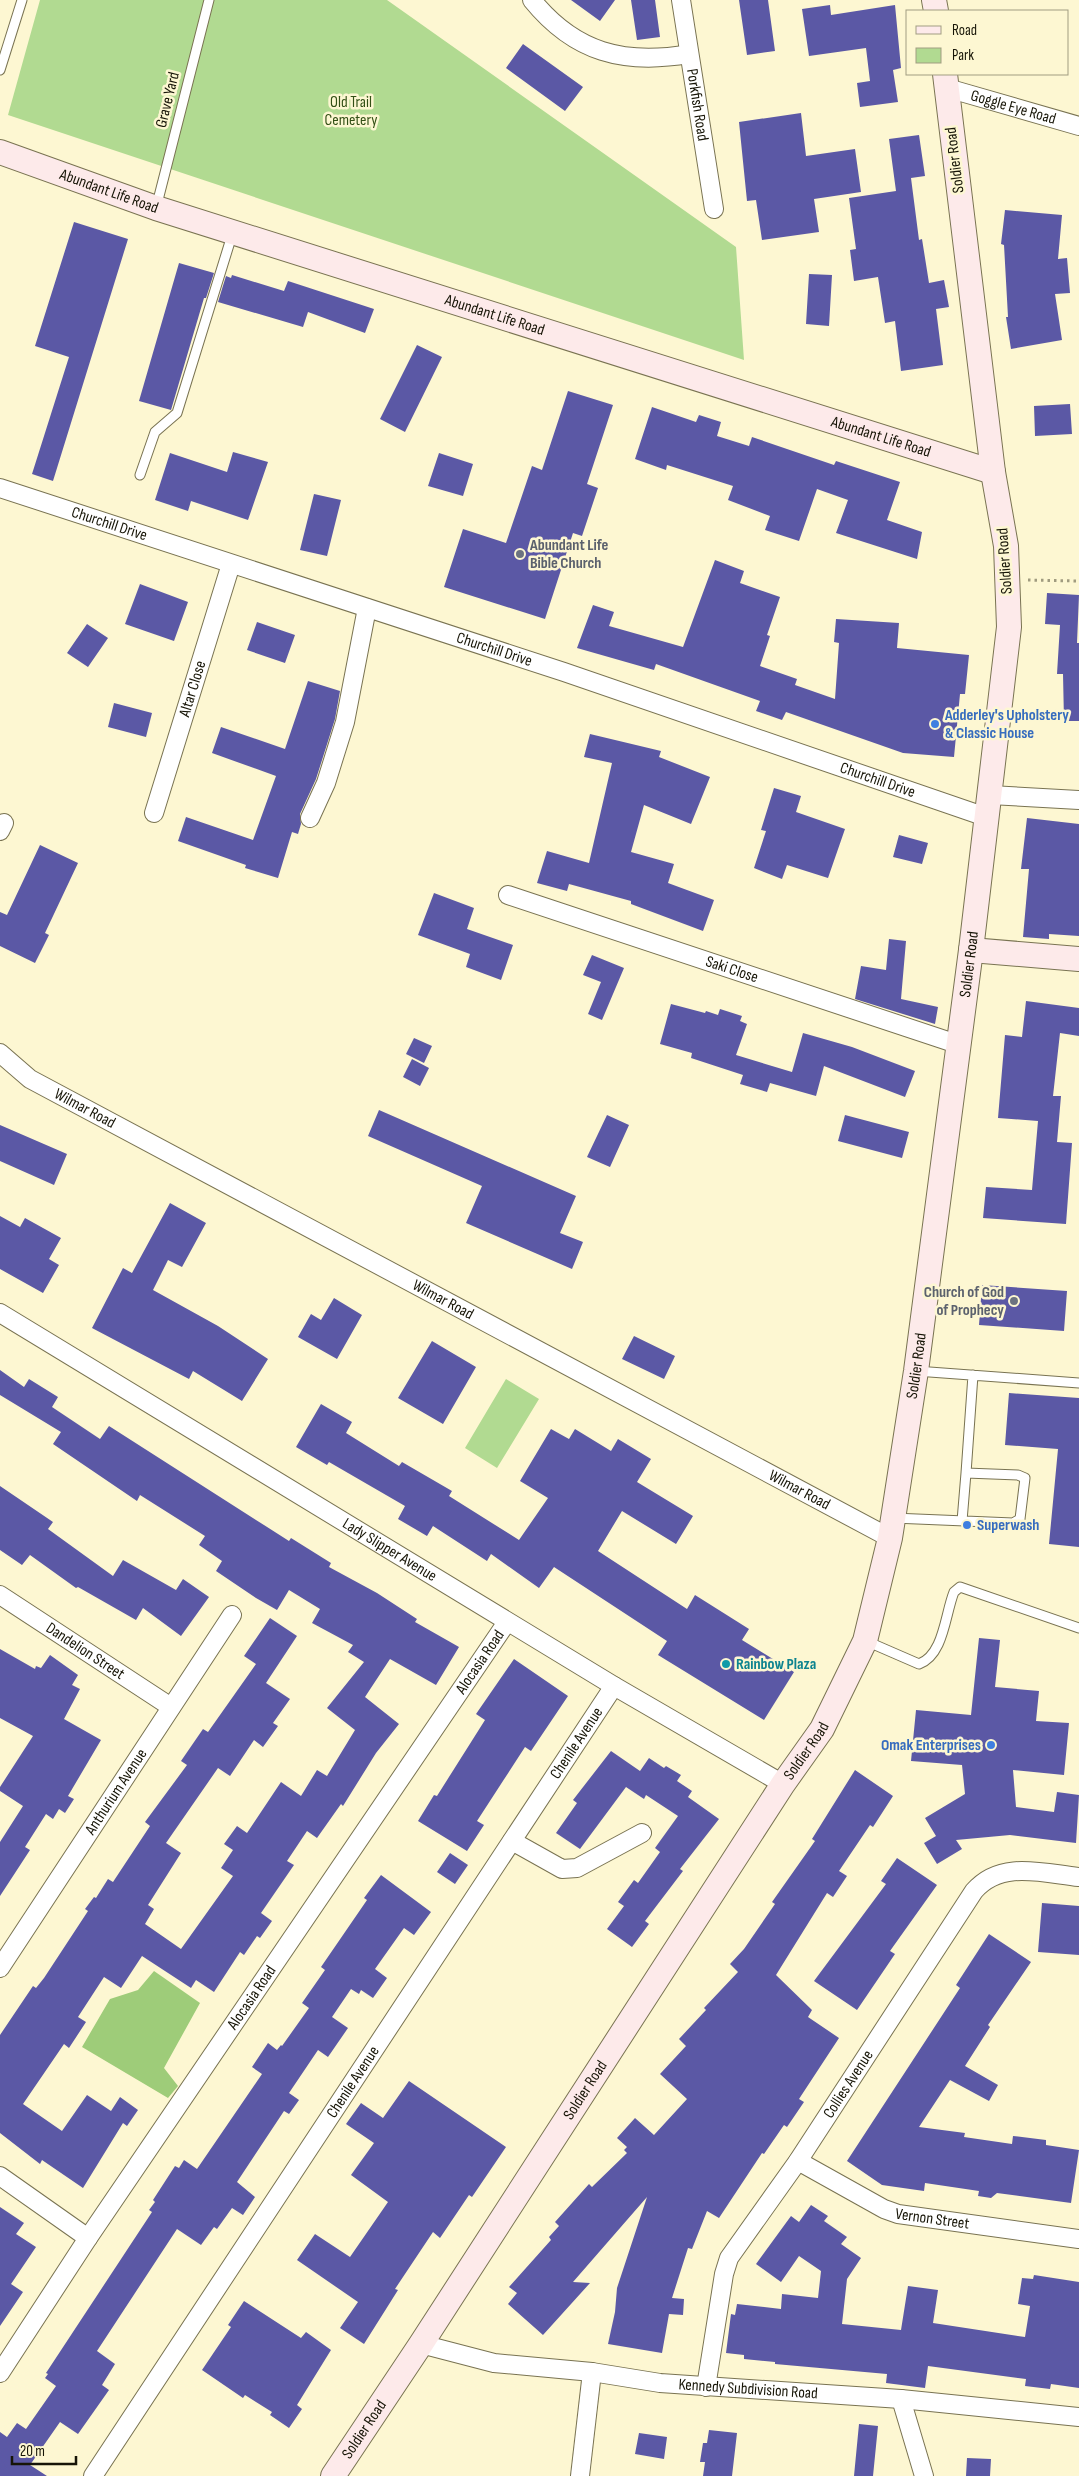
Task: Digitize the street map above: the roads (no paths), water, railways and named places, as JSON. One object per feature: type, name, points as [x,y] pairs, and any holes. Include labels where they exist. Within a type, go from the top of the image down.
[{"type":"main road","name":"Soldier Road","points":[[333,2476],[421,2344],[783,1784],[822,1729],[865,1641],[892,1528],[916,1371],[957,1044],[971,950],[1009,627],[1006,546],[993,472],[946,81]]},
{"type":"main road","name":"Abundant Life Road","points":[[0,152],[156,208],[993,472]]},
{"type":"main road","points":[[971,950],[1079,959]]},
{"type":"street","points":[[532,0],[546,17],[570,36],[598,50],[628,58],[643,59],[659,59],[689,54]]},
{"type":"street","name":"Porkfish Road","points":[[681,0],[714,209]]},
{"type":"street","name":"Goggle Eye Road","points":[[946,81],[1079,126]]},
{"type":"street","name":"Churchill Drive","points":[[0,488],[564,672],[988,806],[1079,800]]},
{"type":"street","name":"Altar Close","points":[[154,813],[231,564]]},
{"type":"street","points":[[310,818],[326,783],[345,722],[367,608]]},
{"type":"street","name":"Saki Close","points":[[508,895],[957,1044]]},
{"type":"street","name":"Wilmar Road","points":[[0,1053],[30,1079],[892,1528]]},
{"type":"street","name":"Lady Slipper Avenue","points":[[0,1313],[507,1622],[783,1784]]},
{"type":"street","name":"Dandelion Street","points":[[0,1595],[172,1706]]},
{"type":"street","name":"Anthurium Avenue","points":[[0,1968],[232,1615]]},
{"type":"street","name":"Alocasia Road","points":[[0,2373],[88,2238],[507,1622]]},
{"type":"street","name":"Chenile Avenue","points":[[93,2476],[614,1686]]},
{"type":"street","points":[[512,1841],[562,1869],[570,1869],[577,1868],[606,1854],[642,1833]]},
{"type":"street","name":"Collies Avenue","points":[[706,2388],[726,2266],[734,2251],[798,2161],[980,1884],[992,1875],[1013,1871],[1079,1877]]},
{"type":"street","name":"Vernon Street","points":[[798,2161],[884,2209],[898,2214],[1079,2239]]},
{"type":"street","points":[[0,2176],[88,2238]]},
{"type":"street","name":"Kennedy Subdivision Road","points":[[421,2344],[494,2363],[592,2372],[660,2383],[706,2388],[901,2399],[1079,2417]]},
{"type":"street","points":[[580,2476],[592,2372]]},
{"type":"street","points":[[901,2399],[924,2476]]},
{"type":"lane","points":[[0,70],[22,0]]},
{"type":"lane","name":"Grave Yard","points":[[156,208],[209,0]]},
{"type":"lane","points":[[140,475],[155,432],[177,413],[233,232]]},
{"type":"lane","points":[[916,1371],[1079,1383]]},
{"type":"lane","points":[[962,1521],[973,1375]]},
{"type":"lane","points":[[892,1528],[962,1521],[1013,1523],[1020,1518],[1025,1478],[1022,1476],[966,1473]]},
{"type":"lane","points":[[865,1641],[919,1664],[926,1661],[938,1646],[954,1592],[960,1587],[1079,1628]]},
{"type":"place","name":"Abundant Life Bible Church","points":[[520,554]]},
{"type":"place","name":"Adderley's Upholstery & Classic House","points":[[935,724]]},
{"type":"place","name":"Church of God of Prophecy","points":[[1014,1301]]},
{"type":"place","name":"Superwash","points":[[967,1525]]},
{"type":"place","name":"Rainbow Plaza","points":[[726,1664]]},
{"type":"place","name":"Omak Enterprises","points":[[991,1745]]},
{"type":"park label","name":"Old Trail Cemetery","points":[[351,111]]}]
